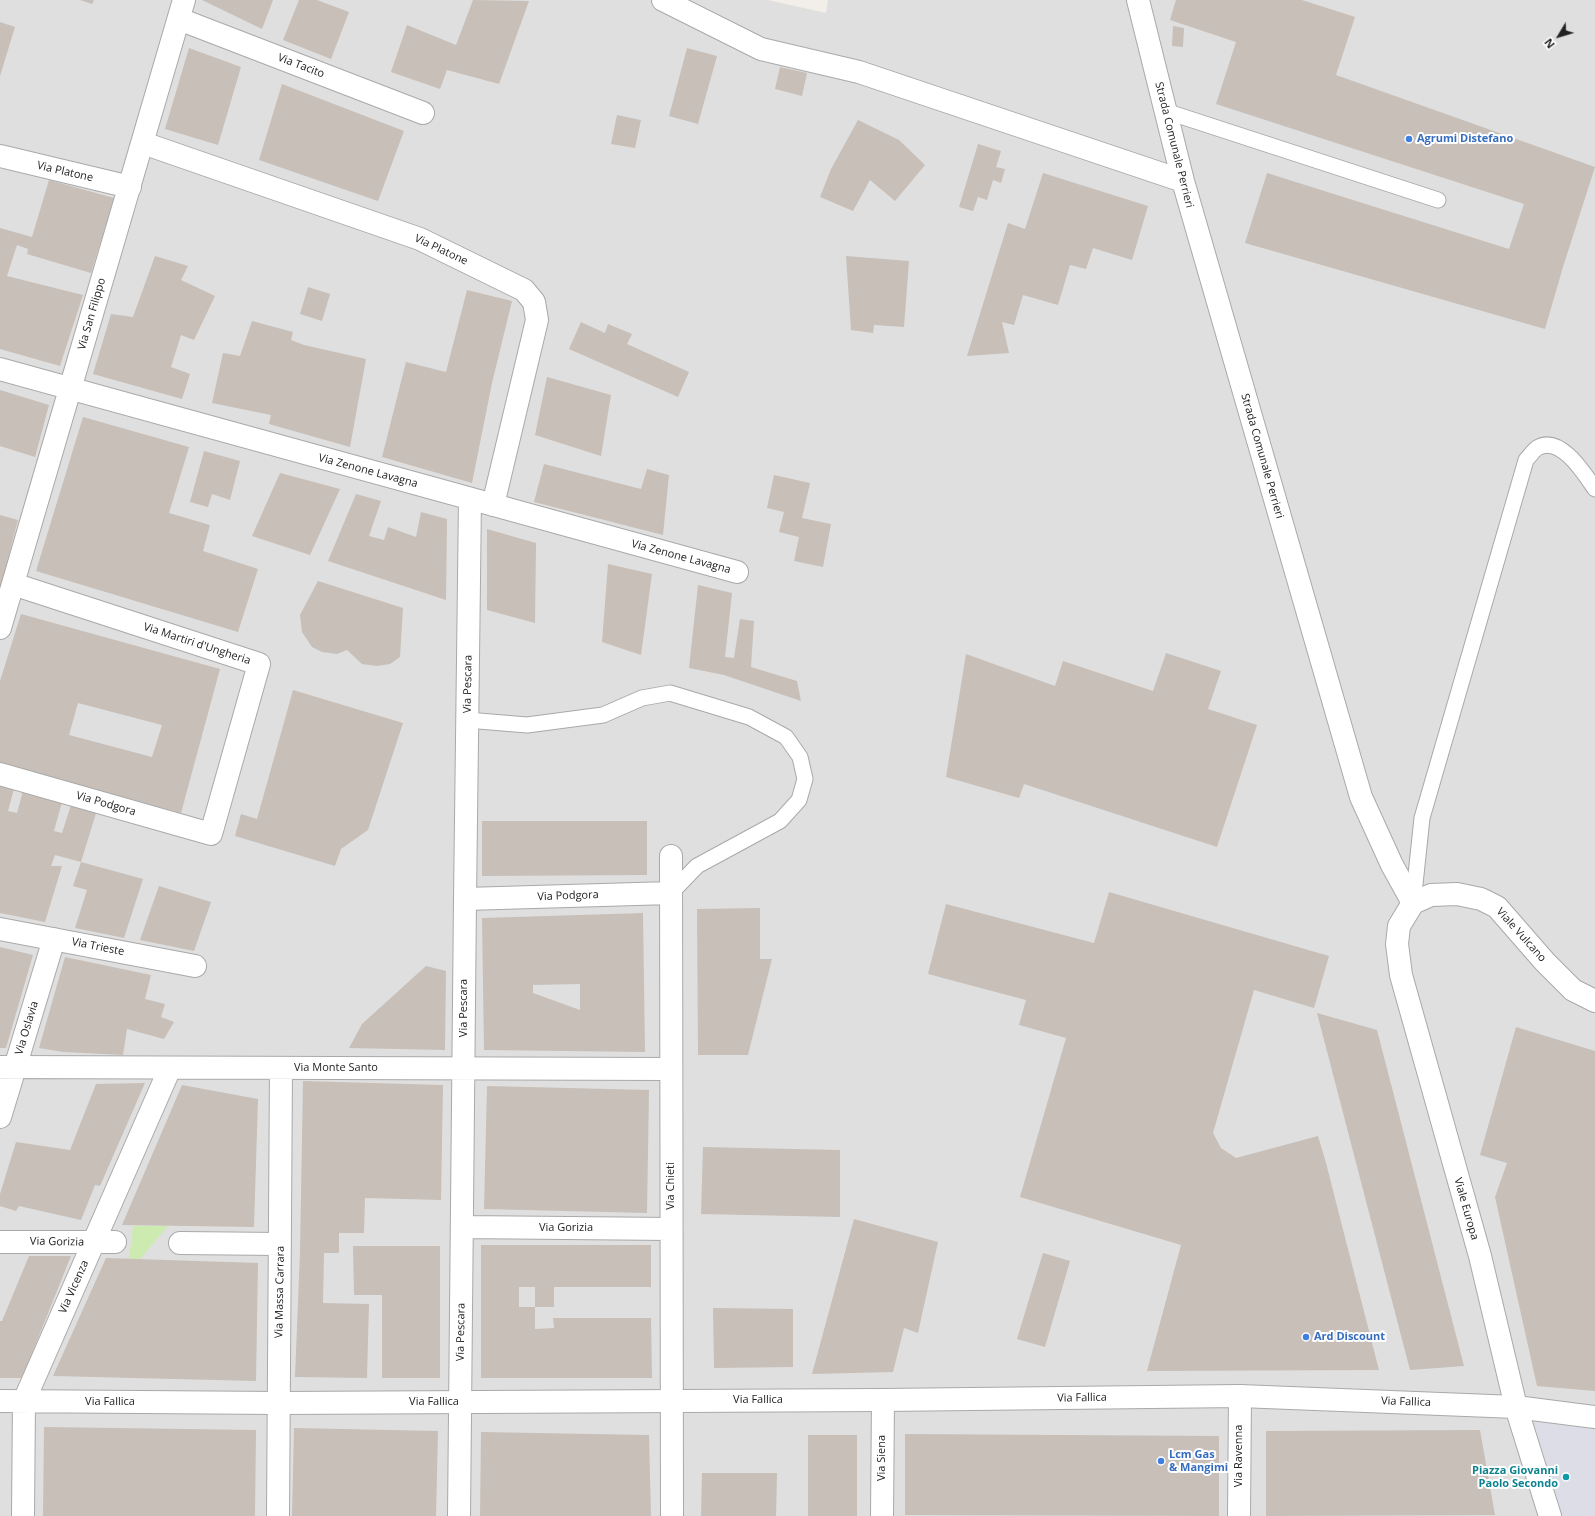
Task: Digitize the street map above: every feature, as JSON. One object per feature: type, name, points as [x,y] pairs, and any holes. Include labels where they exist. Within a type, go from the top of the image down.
[{"type":"street","points":[[663,0],[761,48],[859,72],[1182,181]]},
{"type":"street","name":"Strada Comunale Perrieri","points":[[1138,0],[1182,181],[1361,796],[1392,865],[1413,903]]},
{"type":"street","name":"Via Tacito","points":[[181,9],[423,113]]},
{"type":"street","name":"Via San Filippo","points":[[0,628],[7,592],[130,187],[181,9]]},
{"type":"street","name":"Via Platone","points":[[143,143],[420,239],[524,290],[534,302],[537,320],[493,505]]},
{"type":"street","name":"Via Platone","points":[[0,156],[130,187]]},
{"type":"street","name":"Via Zenone Lavagna","points":[[0,369],[737,572]]},
{"type":"street","name":"Via Pescara","points":[[459,1516],[464,899],[470,499]]},
{"type":"street","name":"Via Martiri d'Ungheria","points":[[7,592],[259,664],[211,834]]},
{"type":"street","name":"Via Podgora","points":[[0,774],[211,834]]},
{"type":"street","name":"Via Chieti","points":[[671,856],[672,1516]]},
{"type":"street","name":"Via Podgora","points":[[464,899],[671,893]]},
{"type":"street","name":"Viale Vulcano","points":[[1413,903],[1431,894],[1457,894],[1481,898],[1497,907],[1545,962],[1573,990],[1595,1001]]},
{"type":"street","name":"Viale Europa","points":[[1413,903],[1399,926],[1397,944],[1401,975],[1480,1256],[1516,1407],[1550,1516]]},
{"type":"street","name":"Via Trieste","points":[[0,929],[195,966]]},
{"type":"street","name":"Via Oslavia","points":[[0,1117],[7,1067],[54,939]]},
{"type":"street","name":"Via Monte Santo","points":[[7,1067],[671,1069]]},
{"type":"street","name":"Via Vicenza","points":[[23,1516],[24,1401],[104,1243],[170,1068]]},
{"type":"street","name":"Via Massa Carrara","points":[[278,1516],[281,1068]]},
{"type":"street","name":"Via Gorizia","points":[[462,1227],[671,1229]]},
{"type":"street","name":"Via Gorizia","points":[[0,1242],[104,1243]]},
{"type":"street","points":[[180,1243],[280,1244]]},
{"type":"street","name":"Via Fallica","points":[[0,1401],[279,1403],[883,1400],[1240,1396],[1516,1407],[1595,1417]]},
{"type":"street","name":"Via Ravenna","points":[[1239,1516],[1240,1396]]},
{"type":"street","name":"Via Siena","points":[[882,1516],[883,1400]]},
{"type":"lane","points":[[1165,111],[1438,200]]},
{"type":"lane","points":[[1413,903],[1422,818],[1526,460],[1536,448],[1548,445],[1562,450],[1580,467],[1595,489]]},
{"type":"lane","points":[[467,720],[528,725],[603,715],[642,698],[670,693],[749,717],[786,737],[800,757],[806,779],[799,800],[780,821],[697,866],[671,893]]},
{"type":"shaded area","points":[[0,0],[768,0],[826,13],[828,0],[1595,0],[1595,1516],[0,1516]]},
{"type":"shaded area","name":"Piazza Giovanni Paolo Secondo","points":[[1516,1407],[1595,1417],[1595,1516],[1550,1516]]},
{"type":"green space","points":[[133,1226],[168,1226],[140,1259],[129,1259]]},
{"type":"building","points":[[80,0],[94,0],[92,4]]},
{"type":"building","points":[[202,0],[273,0],[262,29]]},
{"type":"building","points":[[299,0],[317,0],[349,12],[331,59],[283,40]]},
{"type":"building","points":[[473,0],[529,1],[499,84],[447,70],[440,89],[391,72],[407,25],[456,45]]},
{"type":"building","points":[[1176,0],[1302,0],[1355,17],[1336,75],[1595,167],[1545,329],[1245,243],[1267,173],[1509,249],[1524,204],[1216,104],[1236,42],[1170,20]]},
{"type":"building","points":[[0,22],[15,27],[0,76]]},
{"type":"building","points":[[1173,26],[1184,28],[1183,47],[1172,46]]},
{"type":"building","points":[[189,48],[241,67],[218,145],[165,129]]},
{"type":"building","points":[[687,48],[717,56],[698,124],[669,116]]},
{"type":"building","points":[[780,67],[807,73],[802,96],[775,89]]},
{"type":"building","points":[[282,84],[404,131],[378,201],[259,160]]},
{"type":"building","points":[[617,115],[641,120],[635,148],[611,144]]},
{"type":"building","points":[[858,120],[899,140],[925,165],[895,201],[870,180],[853,211],[820,197],[831,169]]},
{"type":"building","points":[[978,144],[1001,151],[996,167],[1005,169],[1001,183],[993,180],[987,200],[978,197],[973,211],[959,207]]},
{"type":"building","points":[[1043,173],[1148,206],[1132,260],[1093,248],[1086,269],[1070,265],[1058,305],[1023,295],[1014,325],[1002,322],[1009,353],[967,356],[1008,223],[1025,229]]},
{"type":"building","points":[[49,180],[114,198],[91,273],[27,254],[28,249],[17,245],[7,276],[83,295],[60,366],[0,349],[0,228],[32,237]]},
{"type":"building","points":[[155,256],[188,266],[181,280],[215,296],[194,340],[181,335],[171,367],[190,374],[182,399],[93,374],[111,314],[133,317]]},
{"type":"building","points":[[846,256],[909,261],[904,327],[874,325],[873,333],[851,330]]},
{"type":"building","points":[[308,287],[330,294],[322,321],[300,314]]},
{"type":"building","points":[[467,290],[512,301],[492,383],[472,483],[382,457],[406,362],[446,372]]},
{"type":"building","points":[[252,321],[293,332],[291,340],[304,345],[366,359],[350,447],[269,424],[271,415],[212,403],[223,353],[240,356]]},
{"type":"building","points":[[581,322],[605,333],[608,324],[632,334],[627,344],[689,372],[678,397],[569,349]]},
{"type":"building","points":[[547,377],[611,395],[601,456],[535,435]]},
{"type":"building","points":[[0,390],[49,405],[35,457],[0,446]]},
{"type":"building","points":[[83,417],[189,447],[169,513],[210,525],[203,551],[258,569],[238,632],[36,571]]},
{"type":"building","points":[[204,451],[240,461],[230,500],[212,494],[208,507],[190,502]]},
{"type":"building","points":[[544,464],[641,489],[647,469],[669,475],[663,535],[534,502]]},
{"type":"building","points":[[280,473],[340,489],[310,555],[252,536]]},
{"type":"building","points":[[774,475],[810,483],[802,518],[831,524],[823,567],[794,561],[799,537],[779,532],[784,512],[767,508]]},
{"type":"building","points":[[356,494],[381,501],[369,536],[384,540],[388,527],[416,537],[421,512],[447,519],[446,600],[328,561]]},
{"type":"building","points":[[0,515],[18,520],[1,585],[0,585]]},
{"type":"building","points":[[487,529],[536,543],[535,623],[487,610]]},
{"type":"building","points":[[608,564],[652,574],[641,655],[602,642]]},
{"type":"building","points":[[318,581],[403,608],[400,657],[390,664],[377,666],[362,664],[347,650],[337,654],[322,652],[312,647],[302,632],[300,615]]},
{"type":"building","points":[[698,585],[732,593],[725,657],[734,658],[740,619],[754,621],[751,667],[797,681],[801,701],[724,675],[689,668]]},
{"type":"building","points":[[21,614],[220,669],[181,813],[0,763],[0,681]],"holes":[[[78,703],[162,725],[152,757],[69,735]]]},
{"type":"building","points":[[1166,653],[1221,671],[1208,709],[1257,725],[1217,847],[1024,784],[1019,798],[946,777],[966,654],[1055,686],[1063,661],[1153,691]]},
{"type":"building","points":[[293,690],[403,723],[368,830],[341,849],[335,866],[235,836],[241,814],[257,819]]},
{"type":"building","points":[[0,785],[14,789],[8,811],[17,813],[23,791],[62,802],[54,831],[62,833],[71,805],[96,813],[81,862],[55,855],[51,866],[62,866],[45,922],[0,913]]},
{"type":"building","points":[[482,821],[647,821],[647,875],[482,876]]},
{"type":"building","points":[[81,862],[143,879],[124,938],[75,928],[87,890],[73,886]]},
{"type":"building","points":[[159,886],[211,902],[194,951],[140,940]]},
{"type":"building","points":[[1109,892],[1329,956],[1314,1008],[1254,990],[1213,1133],[1221,1148],[1236,1158],[1318,1136],[1379,1370],[1147,1371],[1181,1245],[1020,1197],[1066,1038],[1019,1025],[1026,1000],[928,974],[946,904],[1094,943]]},
{"type":"building","points":[[760,908],[760,959],[772,959],[748,1055],[698,1055],[697,909]]},
{"type":"building","points":[[643,913],[645,1052],[484,1050],[482,918]],"holes":[[[580,984],[580,1010],[533,993],[533,985]]]},
{"type":"building","points":[[0,947],[33,955],[6,1048],[0,1048]]},
{"type":"building","points":[[65,957],[151,975],[145,999],[165,1004],[161,1017],[174,1022],[164,1039],[127,1029],[123,1055],[63,1052],[39,1048]]},
{"type":"building","points":[[426,966],[446,971],[445,1050],[349,1048],[362,1024]]},
{"type":"building","points":[[1317,1013],[1377,1030],[1464,1366],[1410,1370]]},
{"type":"building","points":[[1516,1027],[1595,1051],[1595,1391],[1537,1386],[1495,1197],[1507,1163],[1480,1155]]},
{"type":"building","points":[[303,1081],[443,1085],[441,1200],[365,1198],[364,1233],[339,1233],[339,1253],[324,1253],[323,1303],[369,1304],[367,1378],[295,1377],[300,1252]]},
{"type":"building","points":[[145,1083],[100,1186],[95,1185],[81,1220],[19,1206],[16,1211],[0,1206],[0,1194],[16,1142],[70,1150],[96,1084]]},
{"type":"building","points":[[182,1085],[258,1099],[254,1227],[122,1225]]},
{"type":"building","points":[[487,1086],[649,1090],[647,1213],[484,1209]]},
{"type":"building","points":[[703,1147],[840,1150],[840,1217],[701,1214]]},
{"type":"building","points":[[854,1219],[938,1242],[918,1333],[904,1328],[893,1372],[812,1374]]},
{"type":"building","points":[[481,1245],[651,1245],[651,1287],[554,1287],[554,1307],[535,1307],[535,1329],[554,1328],[553,1318],[651,1318],[652,1378],[481,1378]],"holes":[[[519,1287],[535,1287],[535,1307],[519,1307]]]},
{"type":"building","points":[[353,1246],[440,1246],[440,1378],[382,1378],[382,1295],[354,1295]]},
{"type":"building","points":[[1043,1253],[1070,1261],[1045,1347],[1017,1339]]},
{"type":"building","points":[[29,1256],[71,1256],[22,1378],[0,1378],[0,1321],[2,1321]]},
{"type":"building","points":[[106,1258],[258,1263],[256,1381],[53,1376]]},
{"type":"building","points":[[713,1308],[793,1309],[793,1367],[714,1368]]},
{"type":"building","points":[[44,1427],[256,1430],[255,1516],[43,1516]]},
{"type":"building","points":[[294,1428],[438,1431],[436,1516],[292,1516]]},
{"type":"building","points":[[1480,1430],[1495,1515],[1266,1516],[1266,1431]]},
{"type":"building","points":[[481,1432],[649,1435],[651,1516],[480,1516]]},
{"type":"building","points":[[905,1434],[1219,1436],[1219,1516],[905,1515]]},
{"type":"building","points":[[808,1435],[857,1435],[857,1516],[808,1516]]},
{"type":"building","points":[[702,1473],[777,1473],[776,1516],[701,1516]]},
{"type":"place","name":"Agrumi Distefano","points":[[1409,139]]},
{"type":"place","name":"Ard Discount","points":[[1306,1337]]},
{"type":"place","name":"Lcm Gas & Mangimi","points":[[1161,1461]]},
{"type":"place","name":"Piazza Giovanni Paolo Secondo","points":[[1566,1477]]}]
